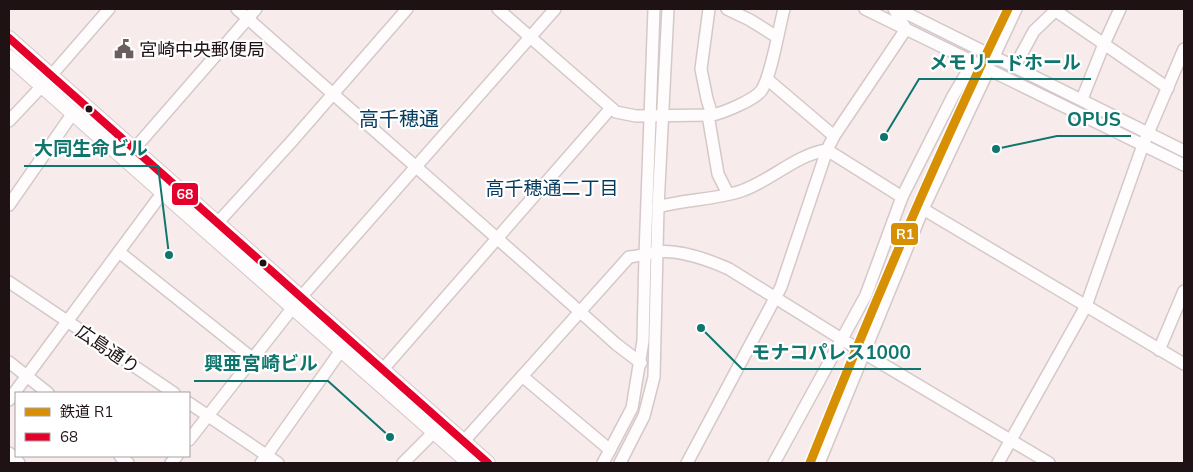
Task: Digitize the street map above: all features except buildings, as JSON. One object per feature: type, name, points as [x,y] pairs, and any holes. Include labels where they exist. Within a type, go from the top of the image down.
[{"type":"main road","points":[[9,38],[73,113],[130,154],[164,192],[214,228]]},
{"type":"main road","points":[[9,57],[46,80],[460,447],[488,463]]},
{"type":"main road","points":[[460,447],[469,463]]},
{"type":"street","points":[[9,121],[109,9]]},
{"type":"street","points":[[237,9],[332,95],[641,363]]},
{"type":"street","points":[[130,154],[256,9]]},
{"type":"street","points":[[214,228],[407,9]]},
{"type":"street","points":[[498,9],[611,108],[622,114],[657,116],[719,114],[754,97],[760,92],[767,79],[784,9]]},
{"type":"street","points":[[190,439],[297,302],[556,9]]},
{"type":"street","points":[[620,463],[644,416],[654,377],[658,207],[654,9]]},
{"type":"street","points":[[603,463],[632,408],[641,363],[645,255],[668,9]]},
{"type":"street","points":[[709,9],[701,69],[710,115],[718,174],[728,194]]},
{"type":"street","points":[[727,9],[750,20],[777,37]]},
{"type":"street","points":[[865,9],[1184,165]]},
{"type":"street","points":[[896,9],[906,29]]},
{"type":"street","points":[[896,9],[1015,66],[1184,151]]},
{"type":"street","points":[[994,56],[1016,9]]},
{"type":"street","points":[[1082,100],[1120,9]]},
{"type":"street","points":[[1015,66],[1034,31],[1057,10],[1168,88]]},
{"type":"street","points":[[687,463],[781,287],[827,150],[834,136],[906,29]]},
{"type":"street","points":[[998,463],[1086,306],[1143,145],[1184,49]]},
{"type":"street","points":[[774,463],[866,295],[902,197],[952,96],[973,62]]},
{"type":"street","points":[[819,463],[923,209],[988,69]]},
{"type":"street","points":[[767,79],[834,136]]},
{"type":"street","points":[[378,374],[611,108]]},
{"type":"street","points":[[9,205],[73,113]]},
{"type":"street","points":[[658,207],[674,202],[746,190],[809,155],[827,150],[902,197]]},
{"type":"street","points":[[9,400],[164,192]]},
{"type":"street","points":[[923,209],[1184,364]]},
{"type":"street","points":[[119,252],[252,358]]},
{"type":"street","points":[[460,447],[629,257],[658,252],[691,255],[712,261],[729,269],[864,353],[1049,463]]},
{"type":"street","name":"広島通り","points":[[9,282],[173,392]]},
{"type":"street","points":[[1159,350],[1181,308],[1184,291]]},
{"type":"street","points":[[264,460],[347,346]]},
{"type":"street","points":[[9,362],[47,392]]},
{"type":"street","points":[[522,376],[610,450]]},
{"type":"street","points":[[190,404],[264,460],[278,463]]},
{"type":"street","points":[[404,463],[439,427]]},
{"type":"street","points":[[9,453],[19,463]]},
{"type":"rail line","name":"R1","points":[[810,463],[905,234],[955,121],[1008,9]]},
{"type":"transit line","name":"68","points":[[9,38],[488,463]]},
{"type":"place","name":"宮崎中央郵便局","points":[[124,49]]},
{"type":"place","name":"メモリードホール","points":[[884,137]]},
{"type":"place","name":"OPUS","points":[[996,149]]},
{"type":"place","name":"大同生命ビル","points":[[169,255]]},
{"type":"place","name":"モナコパレス1000","points":[[701,328]]},
{"type":"place","name":"興亜宮崎ビル","points":[[390,437]]},
{"type":"district","name":"高千穂通","points":[[399,118]]},
{"type":"district","name":"高千穂通二丁目","points":[[552,188]]}]
